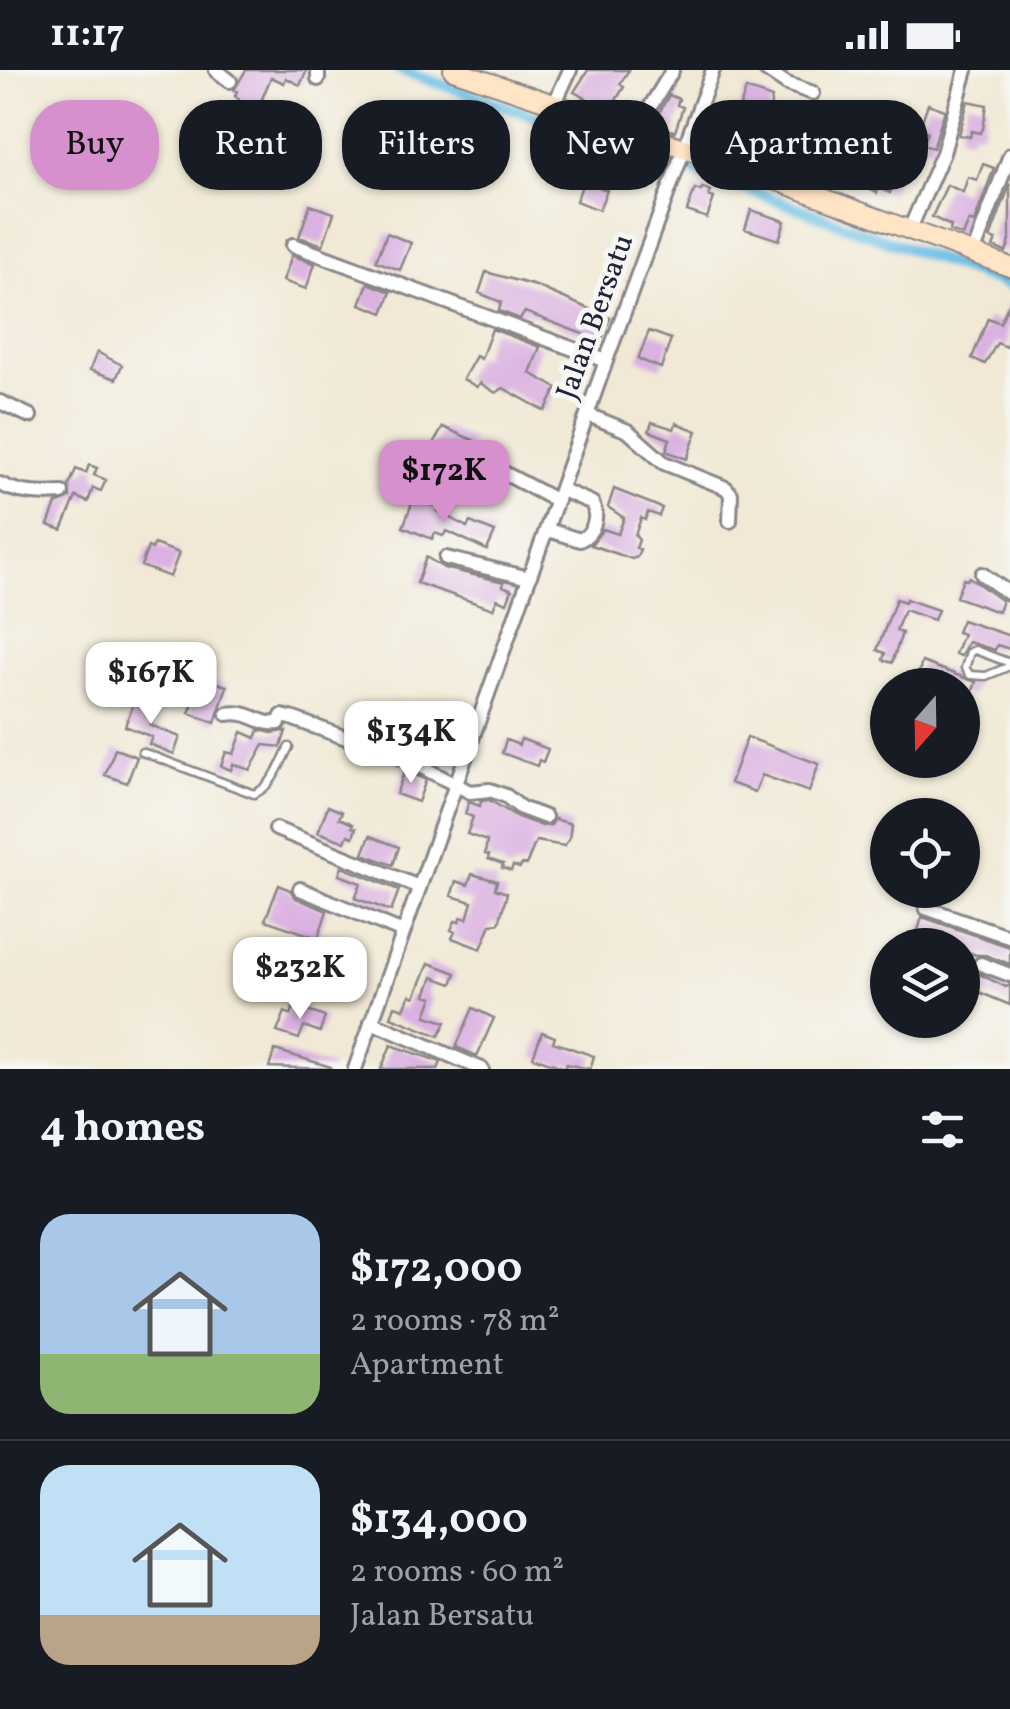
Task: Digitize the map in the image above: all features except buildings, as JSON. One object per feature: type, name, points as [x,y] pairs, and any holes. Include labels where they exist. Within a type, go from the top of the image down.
[{"type":"street","points":[[216,70],[230,81]]},
{"type":"street","points":[[556,100],[570,70]]},
{"type":"street","name":"Jalan Bersatu","points":[[355,1069],[713,70]]},
{"type":"street","points":[[766,70],[787,84],[813,93]]},
{"type":"street","points":[[910,231],[943,153],[966,70]]},
{"type":"street","points":[[654,100],[672,71]]},
{"type":"street","points":[[464,72],[540,100]]},
{"type":"street","points":[[670,147],[1010,267]]},
{"type":"street","points":[[973,254],[1010,155]]},
{"type":"street","points":[[293,245],[606,360]]},
{"type":"street","points":[[0,402],[30,416]]},
{"type":"street","points":[[588,415],[628,432],[664,463],[728,490],[730,521]]},
{"type":"street","points":[[472,456],[560,496],[592,503],[596,520],[588,536],[580,540],[548,530]]},
{"type":"street","points":[[0,484],[10,490],[62,493]]},
{"type":"street","points":[[446,558],[529,578]]},
{"type":"street","points":[[982,574],[1010,594]]},
{"type":"street","points":[[227,714],[243,712],[272,724],[279,723],[282,716],[292,718],[410,761],[470,792],[490,790],[506,796],[521,808],[544,817]]},
{"type":"street","points":[[276,828],[419,887]]},
{"type":"street","points":[[300,889],[402,932]]},
{"type":"street","points":[[926,908],[1010,937]]},
{"type":"street","points":[[981,964],[1010,975]]},
{"type":"street","points":[[371,1022],[482,1069]]},
{"type":"lane","points":[[975,650],[1010,665],[976,677],[965,668],[970,652],[975,650]]},
{"type":"lane","points":[[142,752],[254,794],[273,778],[288,747]]},
{"type":"waterway","points":[[400,70],[765,196],[1010,286]]}]
